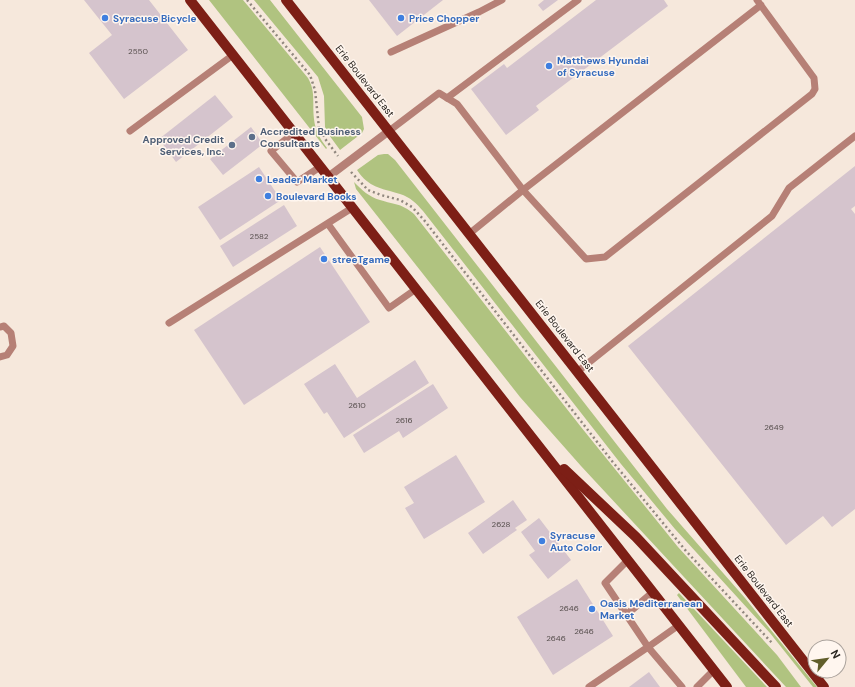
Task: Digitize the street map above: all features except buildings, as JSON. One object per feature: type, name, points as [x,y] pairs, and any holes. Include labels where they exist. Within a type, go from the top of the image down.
[{"type":"main road","points":[[190,0],[727,687]]},
{"type":"main road","name":"Erie Boulevard East","points":[[286,0],[824,687]]},
{"type":"main road","points":[[540,447],[636,537],[776,687]]},
{"type":"street","points":[[328,177],[389,131]]},
{"type":"lane","points":[[391,52],[502,0]]},
{"type":"lane","points":[[447,98],[578,0]]},
{"type":"lane","points":[[389,131],[439,93],[457,104],[523,190],[586,259],[605,258],[812,94],[815,89],[814,78],[759,3],[523,190],[469,234]]},
{"type":"lane","points":[[130,132],[233,55]]},
{"type":"lane","points":[[294,133],[271,151],[297,182],[320,167]]},
{"type":"lane","points":[[577,372],[772,216],[789,188],[855,136]]},
{"type":"lane","points":[[169,323],[352,208]]},
{"type":"lane","points":[[328,224],[389,308],[416,289]]},
{"type":"lane","points":[[0,327],[4,326],[11,333],[13,346],[7,355],[0,357]]},
{"type":"lane","points":[[628,560],[605,583],[648,647],[682,687]]},
{"type":"lane","points":[[626,615],[653,592]]},
{"type":"lane","points":[[589,687],[679,625]]},
{"type":"lane","points":[[697,687],[714,670]]},
{"type":"path","points":[[247,0],[310,76],[315,90],[319,128],[332,149]]},
{"type":"path","points":[[356,178],[368,190],[380,196],[400,200],[412,207],[424,220],[612,461],[686,551],[776,648]]},
{"type":"green space","points":[[209,0],[243,0],[308,78],[313,93],[315,127],[327,148],[326,149]]},
{"type":"green space","points":[[254,0],[270,0],[362,117],[364,129],[362,133],[340,150],[325,127],[324,96],[318,77]]},
{"type":"green space","points":[[388,154],[395,160],[667,509],[745,598],[807,675],[807,679],[811,679],[817,687],[813,687],[770,633],[675,529],[621,464],[421,208],[407,197],[381,189],[371,184],[357,170],[378,155]]},
{"type":"green space","points":[[354,182],[372,197],[401,206],[414,214],[581,427],[678,547],[777,655],[801,687],[786,687],[581,466],[520,397],[356,189]]},
{"type":"green space","points":[[679,593],[767,687],[746,687],[677,595]]},
{"type":"place","name":"Syracuse Bicycle","points":[[105,18]]},
{"type":"place","name":"Price Chopper","points":[[401,18]]},
{"type":"place","name":"Matthews Hyundai of Syracuse","points":[[549,66]]},
{"type":"place","name":"Accredited Business Consultants","points":[[252,137]]},
{"type":"place","name":"Approved Credit Services, Inc.","points":[[232,145]]},
{"type":"place","name":"Leader Market","points":[[259,179]]},
{"type":"place","name":"Boulevard Books","points":[[268,196]]},
{"type":"place","name":"streeTgame","points":[[324,259]]},
{"type":"place","name":"Syracuse Auto Color","points":[[542,541]]},
{"type":"place","name":"Oasis Mediterranean Market","points":[[592,609]]}]
